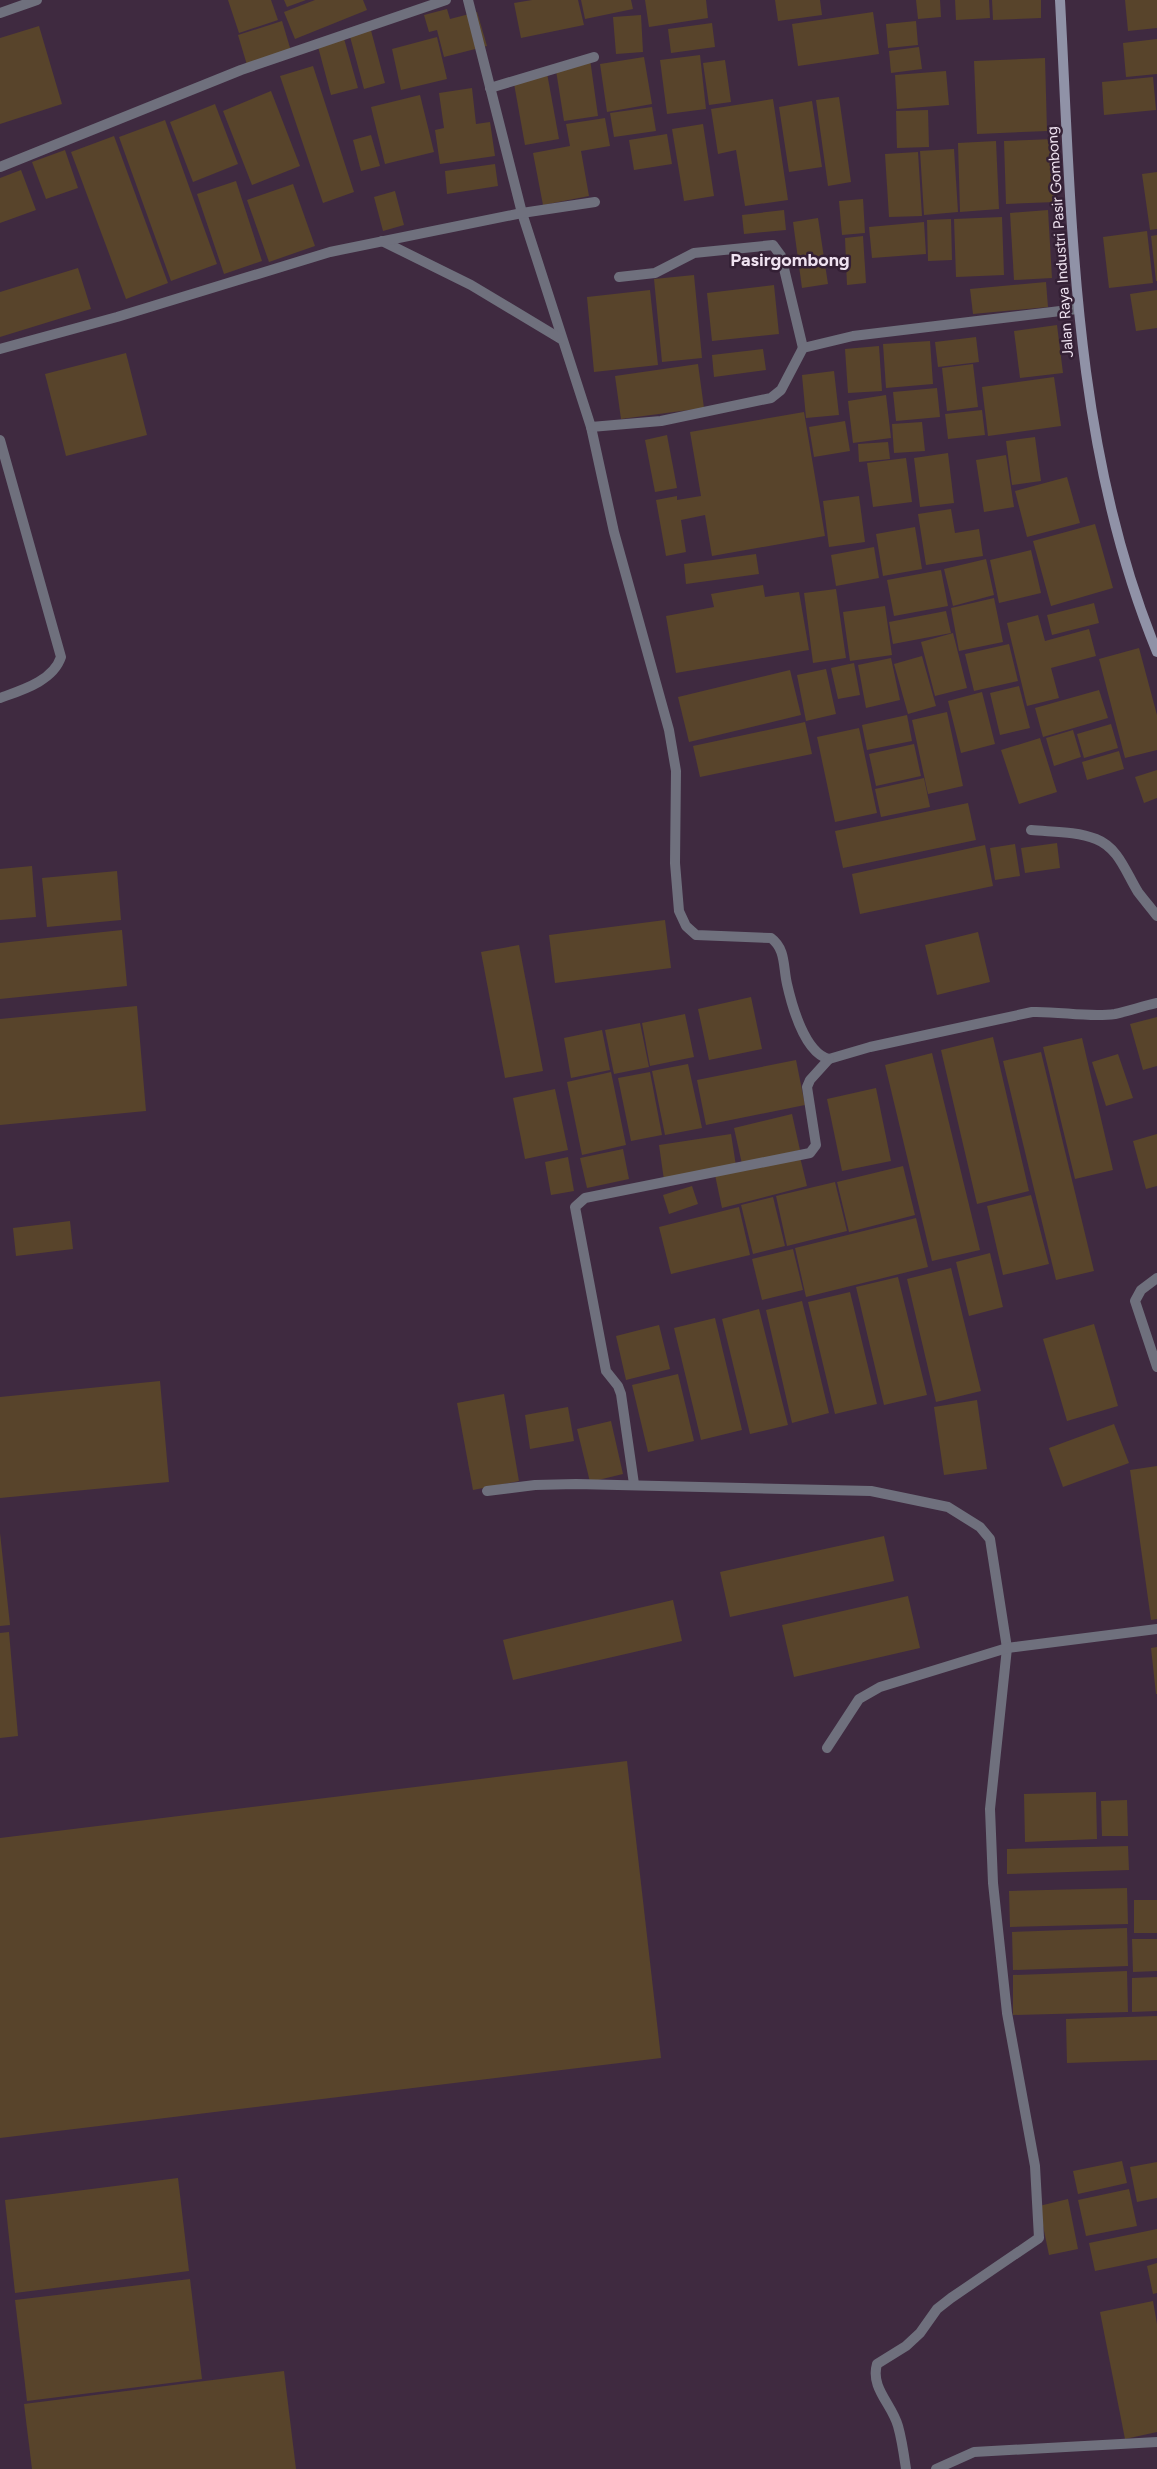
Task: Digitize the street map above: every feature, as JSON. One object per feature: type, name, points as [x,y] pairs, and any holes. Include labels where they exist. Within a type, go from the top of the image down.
[{"type":"main road","name":"Jalan Raya Industri Pasir Gombong","points":[[1060,0],[1077,308],[1085,376],[1113,516],[1131,579],[1157,652]]},
{"type":"street","points":[[0,14],[37,0]]},
{"type":"street","points":[[0,167],[241,70],[446,0]]},
{"type":"street","points":[[468,0],[522,213],[561,339],[591,427],[614,532],[669,730],[676,771],[675,863],[679,911],[686,926],[696,935],[771,938],[777,943],[782,950],[787,983],[802,1030],[812,1050],[829,1059]]},
{"type":"street","points":[[490,88],[594,57]]},
{"type":"street","points":[[0,349],[117,317],[330,252],[522,213],[595,202]]},
{"type":"street","points":[[382,241],[471,285],[561,339]]},
{"type":"street","points":[[591,427],[661,421],[771,398],[780,390],[803,348],[781,256],[773,244],[694,253],[654,273],[620,277]]},
{"type":"street","points":[[803,348],[853,336],[1077,308]]},
{"type":"street","points":[[0,440],[61,657],[57,668],[44,680],[0,698]]},
{"type":"street","points":[[1031,830],[1076,834],[1097,839],[1113,850],[1126,868],[1138,892],[1157,916]]},
{"type":"street","points":[[634,1484],[621,1394],[606,1371],[575,1208],[585,1198],[810,1153],[816,1145],[807,1087],[810,1080],[829,1059],[1032,1012],[1053,1011],[1075,1015],[1114,1014],[1157,1003]]},
{"type":"street","points":[[1157,1278],[1141,1290],[1135,1301],[1157,1367]]},
{"type":"street","points":[[487,1491],[536,1485],[634,1484],[871,1491],[948,1507],[980,1527],[990,1539],[1007,1648],[990,1809],[993,1883],[1007,2013],[1035,2166],[1039,2238],[951,2298],[937,2309],[920,2333],[906,2346],[877,2364],[875,2372],[877,2386],[898,2424],[906,2469]]},
{"type":"street","points":[[827,1748],[859,1699],[880,1687],[1007,1648],[1157,1629]]},
{"type":"street","points":[[936,2469],[974,2452],[1157,2442]]},
{"type":"building","points":[[228,0],[271,0],[278,20],[239,33]]},
{"type":"building","points":[[284,0],[306,0],[287,7]]},
{"type":"building","points":[[315,0],[363,0],[367,10],[295,39],[284,12]]},
{"type":"building","points":[[532,0],[578,0],[584,25],[521,38],[514,3]]},
{"type":"building","points":[[581,0],[631,0],[633,9],[585,19]]},
{"type":"building","points":[[645,0],[706,0],[708,18],[649,27]]},
{"type":"building","points":[[775,0],[820,0],[822,15],[778,21]]},
{"type":"building","points":[[916,0],[940,0],[941,17],[918,19]]},
{"type":"building","points":[[955,0],[989,0],[990,18],[956,20]]},
{"type":"building","points":[[992,0],[1041,0],[1041,18],[993,20]]},
{"type":"building","points":[[1125,0],[1157,0],[1157,28],[1128,31]]},
{"type":"building","points":[[447,9],[450,19],[477,12],[487,46],[444,57],[437,30],[429,32],[424,15]]},
{"type":"building","points":[[873,12],[879,54],[798,66],[792,24]]},
{"type":"building","points":[[641,15],[643,52],[616,54],[613,17]]},
{"type":"building","points":[[282,21],[291,51],[247,65],[238,35]]},
{"type":"building","points":[[916,21],[918,45],[888,48],[886,24]]},
{"type":"building","points":[[369,23],[385,83],[364,89],[348,29]]},
{"type":"building","points":[[712,23],[715,47],[671,53],[668,29]]},
{"type":"building","points":[[39,26],[62,104],[0,124],[0,38]]},
{"type":"building","points":[[343,35],[358,88],[331,95],[317,43]]},
{"type":"building","points":[[437,37],[447,79],[401,90],[392,49]]},
{"type":"building","points":[[1157,39],[1157,74],[1126,77],[1123,43]]},
{"type":"building","points":[[919,47],[922,69],[891,73],[889,51]]},
{"type":"building","points":[[700,55],[706,109],[667,114],[660,60]]},
{"type":"building","points":[[644,57],[652,104],[607,112],[600,64]]},
{"type":"building","points":[[1045,58],[1047,131],[977,134],[974,61]]},
{"type":"building","points":[[590,59],[598,116],[564,121],[555,64]]},
{"type":"building","points":[[725,60],[731,102],[709,105],[703,63]]},
{"type":"building","points":[[313,66],[354,192],[323,203],[280,76]]},
{"type":"building","points":[[946,71],[949,105],[897,109],[895,75]]},
{"type":"building","points":[[547,73],[559,139],[525,145],[513,78]]},
{"type":"building","points":[[1153,77],[1156,110],[1104,115],[1102,82]]},
{"type":"building","points":[[472,88],[476,124],[490,122],[495,156],[440,164],[435,130],[444,128],[439,93]]},
{"type":"building","points":[[271,91],[300,166],[252,185],[223,111]]},
{"type":"building","points":[[420,95],[434,152],[385,164],[371,107]]},
{"type":"building","points":[[839,97],[851,182],[828,186],[816,100]]},
{"type":"building","points":[[773,99],[788,200],[745,206],[736,150],[718,154],[711,109]]},
{"type":"building","points":[[812,101],[822,167],[789,172],[779,107]]},
{"type":"building","points":[[215,104],[238,164],[193,182],[170,122]]},
{"type":"building","points":[[652,107],[656,131],[614,137],[610,113]]},
{"type":"building","points":[[928,110],[929,147],[897,148],[896,111]]},
{"type":"building","points":[[605,118],[610,146],[581,151],[589,196],[543,205],[533,153],[570,146],[566,124]]},
{"type":"building","points":[[165,120],[217,264],[171,281],[119,137]]},
{"type":"building","points":[[703,124],[714,196],[684,201],[672,129]]},
{"type":"building","points":[[667,134],[672,164],[634,170],[629,140]]},
{"type":"building","points":[[371,135],[380,166],[361,171],[353,140]]},
{"type":"building","points":[[114,136],[168,283],[126,299],[71,152]]},
{"type":"building","points":[[1054,139],[1056,202],[1006,204],[1004,141]]},
{"type":"building","points":[[996,141],[999,209],[960,212],[958,143]]},
{"type":"building","points":[[954,149],[958,212],[924,215],[920,151]]},
{"type":"building","points":[[65,150],[78,188],[46,199],[32,162]]},
{"type":"building","points":[[918,152],[922,216],[889,217],[885,154]]},
{"type":"building","points":[[495,164],[498,186],[447,194],[445,171]]},
{"type":"building","points":[[21,170],[36,210],[0,223],[0,178]]},
{"type":"building","points":[[1157,172],[1157,229],[1150,230],[1142,174]]},
{"type":"building","points":[[236,181],[262,261],[224,274],[197,194]]},
{"type":"building","points":[[293,184],[315,246],[269,262],[247,200]]},
{"type":"building","points":[[395,191],[404,225],[383,231],[374,197]]},
{"type":"building","points":[[863,199],[865,233],[842,235],[839,201]]},
{"type":"building","points":[[784,210],[786,230],[744,234],[742,215]]},
{"type":"building","points":[[1048,210],[1052,278],[1014,280],[1010,213]]},
{"type":"building","points":[[1002,217],[1004,275],[956,277],[954,219]]},
{"type":"building","points":[[818,218],[828,284],[802,288],[793,222]]},
{"type":"building","points":[[951,219],[952,260],[928,261],[927,220]]},
{"type":"building","points":[[924,222],[926,254],[872,258],[869,227]]},
{"type":"building","points":[[1147,231],[1153,283],[1109,288],[1103,237]]},
{"type":"building","points":[[1157,235],[1157,281],[1156,281],[1151,236]]},
{"type":"building","points":[[863,236],[866,283],[847,285],[845,238]]},
{"type":"building","points":[[78,268],[91,309],[0,337],[0,292]]},
{"type":"building","points":[[694,275],[702,358],[662,362],[654,279]]},
{"type":"building","points":[[1046,282],[1048,307],[973,314],[970,289]]},
{"type":"building","points":[[774,285],[779,334],[712,341],[707,293]]},
{"type":"building","points":[[650,290],[658,365],[594,372],[587,297]]},
{"type":"building","points":[[1157,290],[1157,328],[1136,331],[1130,294]]},
{"type":"building","points":[[1057,325],[1063,373],[1020,378],[1014,331]]},
{"type":"building","points":[[976,337],[979,362],[938,367],[935,342]]},
{"type":"building","points":[[930,341],[933,384],[886,388],[883,344]]},
{"type":"building","points":[[879,346],[882,391],[848,393],[845,349]]},
{"type":"building","points":[[763,349],[766,370],[714,377],[712,355]]},
{"type":"building","points":[[126,353],[147,435],[66,456],[45,374]]},
{"type":"building","points":[[698,364],[704,408],[621,419],[615,376]]},
{"type":"building","points":[[973,364],[978,407],[947,411],[942,368]]},
{"type":"building","points":[[834,371],[839,415],[806,418],[802,375]]},
{"type":"building","points":[[1054,377],[1061,426],[988,436],[982,387]]},
{"type":"building","points":[[937,388],[940,417],[896,421],[893,392]]},
{"type":"building","points":[[886,395],[891,438],[853,443],[848,401]]},
{"type":"building","points":[[982,410],[985,435],[948,439],[945,414]]},
{"type":"building","points":[[804,412],[825,536],[712,556],[705,515],[681,520],[686,552],[666,556],[656,500],[677,496],[677,500],[701,496],[690,432]]},
{"type":"building","points":[[845,421],[850,451],[814,457],[809,427]]},
{"type":"building","points":[[922,422],[925,451],[894,453],[892,424]]},
{"type":"building","points":[[667,435],[677,488],[655,492],[645,440]]},
{"type":"building","points":[[1035,437],[1041,481],[1012,485],[1006,441]]},
{"type":"building","points":[[888,442],[890,459],[859,462],[858,444]]},
{"type":"building","points":[[948,453],[954,503],[920,507],[914,458]]},
{"type":"building","points":[[1006,455],[1014,507],[984,512],[976,460]]},
{"type":"building","points":[[906,458],[912,502],[873,507],[867,463]]},
{"type":"building","points":[[1067,477],[1080,523],[1027,537],[1015,491]]},
{"type":"building","points":[[859,496],[865,542],[829,547],[823,501]]},
{"type":"building","points":[[951,509],[955,533],[979,529],[983,556],[926,565],[918,514]]},
{"type":"building","points":[[1095,524],[1113,588],[1051,606],[1033,541]]},
{"type":"building","points":[[915,527],[922,569],[883,576],[876,534]]},
{"type":"building","points":[[874,547],[879,578],[836,586],[831,555]]},
{"type":"building","points":[[1031,550],[1041,593],[999,603],[990,560]]},
{"type":"building","points":[[756,554],[759,574],[686,584],[684,564]]},
{"type":"building","points":[[986,559],[994,595],[953,606],[944,569]]},
{"type":"building","points":[[941,570],[948,606],[894,616],[887,580]]},
{"type":"building","points":[[763,585],[765,597],[799,592],[809,650],[676,673],[666,616],[714,607],[711,594]]},
{"type":"building","points":[[836,589],[846,658],[813,663],[804,593]]},
{"type":"building","points":[[994,598],[1003,642],[959,651],[951,608]]},
{"type":"building","points":[[1094,603],[1099,623],[1052,635],[1047,615]]},
{"type":"building","points":[[885,606],[892,655],[850,661],[843,612]]},
{"type":"building","points":[[946,611],[951,633],[893,644],[889,622]]},
{"type":"building","points":[[1038,615],[1045,641],[1089,629],[1096,656],[1051,668],[1059,698],[1027,706],[1007,623]]},
{"type":"building","points":[[953,633],[967,688],[935,696],[921,642]]},
{"type":"building","points":[[1009,644],[1018,681],[974,691],[965,654]]},
{"type":"building","points":[[1139,648],[1157,715],[1157,750],[1125,758],[1099,659]]},
{"type":"building","points":[[922,656],[936,706],[908,714],[894,664]]},
{"type":"building","points":[[891,658],[900,700],[866,708],[858,665]]},
{"type":"building","points":[[854,663],[860,695],[838,699],[831,668]]},
{"type":"building","points":[[826,669],[836,714],[806,721],[797,675]]},
{"type":"building","points":[[790,670],[801,715],[689,742],[678,697]]},
{"type":"building","points":[[1019,686],[1030,728],[1000,735],[990,693]]},
{"type":"building","points":[[1099,690],[1108,718],[1043,737],[1035,708]]},
{"type":"building","points":[[982,692],[995,744],[961,753],[948,701]]},
{"type":"building","points":[[947,712],[963,786],[928,794],[912,720]]},
{"type":"building","points":[[907,715],[912,741],[867,750],[862,725]]},
{"type":"building","points":[[805,722],[812,754],[700,777],[693,746]]},
{"type":"building","points":[[1111,724],[1118,748],[1084,758],[1077,734]]},
{"type":"building","points":[[859,728],[877,813],[835,822],[817,737]]},
{"type":"building","points":[[1073,730],[1081,757],[1054,766],[1046,738]]},
{"type":"building","points":[[1040,738],[1057,792],[1019,804],[1001,750]]},
{"type":"building","points":[[914,744],[921,776],[876,786],[869,754]]},
{"type":"building","points":[[1119,751],[1124,769],[1087,780],[1082,762]]},
{"type":"building","points":[[1157,770],[1157,798],[1144,803],[1135,777]]},
{"type":"building","points":[[924,778],[930,807],[881,817],[875,789]]},
{"type":"building","points":[[968,803],[976,840],[843,868],[835,831]]},
{"type":"building","points":[[1057,843],[1060,868],[1025,873],[1021,848]]},
{"type":"building","points":[[1015,844],[1020,876],[995,880],[990,848]]},
{"type":"building","points":[[985,845],[993,886],[860,914],[852,874]]},
{"type":"building","points":[[32,866],[36,917],[0,920],[0,869]]},
{"type":"building","points":[[117,871],[121,920],[47,927],[42,878]]},
{"type":"building","points":[[665,920],[671,968],[555,983],[549,935]]},
{"type":"building","points":[[122,930],[127,986],[0,999],[0,943]]},
{"type":"building","points":[[978,932],[990,982],[937,995],[925,945]]},
{"type":"building","points":[[519,945],[543,1071],[505,1078],[481,952]]},
{"type":"building","points":[[751,997],[762,1049],[709,1060],[698,1009]]},
{"type":"building","points":[[137,1006],[146,1111],[0,1125],[0,1019]]},
{"type":"building","points":[[685,1014],[694,1057],[650,1066],[642,1023]]},
{"type":"building","points":[[1157,1017],[1157,1066],[1143,1070],[1130,1024]]},
{"type":"building","points":[[640,1023],[649,1067],[614,1074],[605,1030]]},
{"type":"building","points":[[602,1030],[610,1070],[571,1078],[564,1038]]},
{"type":"building","points":[[993,1037],[1029,1191],[977,1204],[941,1050]]},
{"type":"building","points":[[1082,1038],[1113,1170],[1075,1179],[1043,1047]]},
{"type":"building","points":[[1041,1052],[1094,1271],[1056,1280],[1003,1061]]},
{"type":"building","points":[[932,1053],[980,1250],[932,1261],[885,1065]]},
{"type":"building","points":[[1118,1054],[1133,1098],[1106,1106],[1092,1062]]},
{"type":"building","points":[[796,1060],[805,1105],[706,1125],[697,1080]]},
{"type":"building","points":[[688,1064],[702,1128],[665,1135],[652,1071]]},
{"type":"building","points":[[611,1072],[626,1145],[582,1155],[567,1082]]},
{"type":"building","points":[[650,1072],[662,1135],[631,1141],[618,1078]]},
{"type":"building","points":[[876,1088],[891,1161],[842,1171],[827,1099]]},
{"type":"building","points":[[555,1089],[568,1150],[525,1159],[513,1098]]},
{"type":"building","points":[[792,1114],[800,1150],[742,1164],[734,1128]]},
{"type":"building","points":[[731,1134],[736,1166],[664,1180],[659,1145]]},
{"type":"building","points":[[1157,1134],[1157,1186],[1146,1189],[1133,1141]]},
{"type":"building","points":[[623,1149],[629,1179],[587,1188],[580,1158]]},
{"type":"building","points":[[568,1157],[574,1191],[551,1195],[545,1162]]},
{"type":"building","points":[[800,1157],[807,1186],[722,1208],[715,1175]]},
{"type":"building","points":[[903,1166],[915,1215],[849,1232],[837,1182]]},
{"type":"building","points":[[835,1182],[847,1231],[787,1246],[776,1196]]},
{"type":"building","points":[[692,1186],[698,1204],[669,1214],[663,1195]]},
{"type":"building","points":[[1031,1195],[1049,1264],[1003,1275],[987,1206]]},
{"type":"building","points":[[773,1197],[785,1246],[753,1254],[741,1205]]},
{"type":"building","points":[[739,1207],[750,1255],[671,1274],[659,1227]]},
{"type":"building","points":[[916,1218],[928,1267],[806,1297],[795,1248]]},
{"type":"building","points":[[70,1221],[73,1249],[16,1256],[13,1228]]},
{"type":"building","points":[[793,1249],[803,1290],[762,1300],[752,1259]]},
{"type":"building","points":[[990,1253],[1003,1307],[969,1316],[956,1262]]},
{"type":"building","points":[[951,1268],[981,1391],[936,1402],[907,1279]]},
{"type":"building","points":[[898,1277],[927,1395],[884,1405],[856,1287]]},
{"type":"building","points":[[850,1292],[877,1404],[835,1414],[808,1302]]},
{"type":"building","points":[[802,1301],[829,1413],[792,1423],[766,1310]]},
{"type":"building","points":[[759,1309],[788,1425],[750,1434],[722,1319]]},
{"type":"building","points":[[715,1318],[742,1430],[701,1440],[674,1328]]},
{"type":"building","points":[[1094,1324],[1118,1406],[1067,1421],[1043,1339]]},
{"type":"building","points":[[659,1325],[670,1369],[626,1380],[616,1336]]},
{"type":"building","points":[[678,1374],[694,1441],[648,1452],[632,1385]]},
{"type":"building","points":[[160,1381],[169,1482],[0,1498],[0,1397]]},
{"type":"building","points":[[504,1394],[519,1481],[473,1490],[457,1403]]},
{"type":"building","points":[[977,1400],[987,1469],[944,1475],[934,1407]]},
{"type":"building","points":[[568,1407],[574,1441],[530,1449],[525,1415]]},
{"type":"building","points":[[611,1421],[623,1474],[590,1482],[577,1429]]},
{"type":"building","points":[[1114,1424],[1129,1463],[1063,1487],[1049,1448]]},
{"type":"building","points":[[1157,1466],[1157,1619],[1151,1620],[1130,1470]]},
{"type":"building","points":[[0,1533],[10,1625],[0,1626]]},
{"type":"building","points":[[884,1536],[894,1581],[730,1617],[720,1572]]},
{"type":"building","points":[[908,1596],[920,1648],[794,1677],[782,1625]]},
{"type":"building","points":[[673,1600],[682,1641],[513,1680],[503,1640]]},
{"type":"building","points":[[9,1632],[18,1736],[0,1738],[0,1633]]},
{"type":"building","points":[[1157,1647],[1157,1694],[1156,1694],[1151,1648]]},
{"type":"building","points":[[627,1761],[661,2058],[0,2138],[0,1838]]},
{"type":"building","points":[[1096,1792],[1097,1839],[1025,1842],[1024,1794]]},
{"type":"building","points":[[1127,1800],[1128,1836],[1102,1836],[1101,1801]]},
{"type":"building","points":[[1128,1846],[1129,1870],[1007,1874],[1007,1849]]},
{"type":"building","points":[[1127,1888],[1128,1924],[1010,1927],[1009,1891]]},
{"type":"building","points":[[1134,1900],[1157,1900],[1157,1933],[1134,1933]]},
{"type":"building","points":[[1127,1928],[1128,1966],[1013,1970],[1012,1932]]},
{"type":"building","points":[[1132,1939],[1157,1939],[1157,1971],[1133,1972]]},
{"type":"building","points":[[1127,1971],[1128,2012],[1013,2015],[1013,1975]]},
{"type":"building","points":[[1157,1977],[1157,2011],[1132,2012],[1132,1978]]},
{"type":"building","points":[[1157,2016],[1157,2060],[1067,2063],[1066,2019]]},
{"type":"building","points":[[1122,2161],[1127,2183],[1078,2194],[1073,2171]]},
{"type":"building","points":[[1157,2162],[1157,2198],[1137,2202],[1130,2167]]},
{"type":"building","points":[[178,2178],[189,2271],[15,2293],[5,2200]]},
{"type":"building","points":[[1129,2189],[1137,2226],[1086,2236],[1078,2200]]},
{"type":"building","points":[[1068,2199],[1078,2249],[1049,2255],[1039,2206]]},
{"type":"building","points":[[1157,2229],[1157,2258],[1095,2271],[1089,2243]]},
{"type":"building","points":[[1157,2263],[1157,2293],[1153,2294],[1147,2266]]},
{"type":"building","points":[[190,2279],[202,2379],[27,2401],[15,2300]]},
{"type":"building","points":[[1153,2301],[1157,2324],[1157,2432],[1125,2439],[1100,2312]]},
{"type":"building","points":[[284,2371],[296,2469],[32,2469],[24,2404]]},
{"type":"district","name":"Pasirgombong","points":[[790,260]]}]
